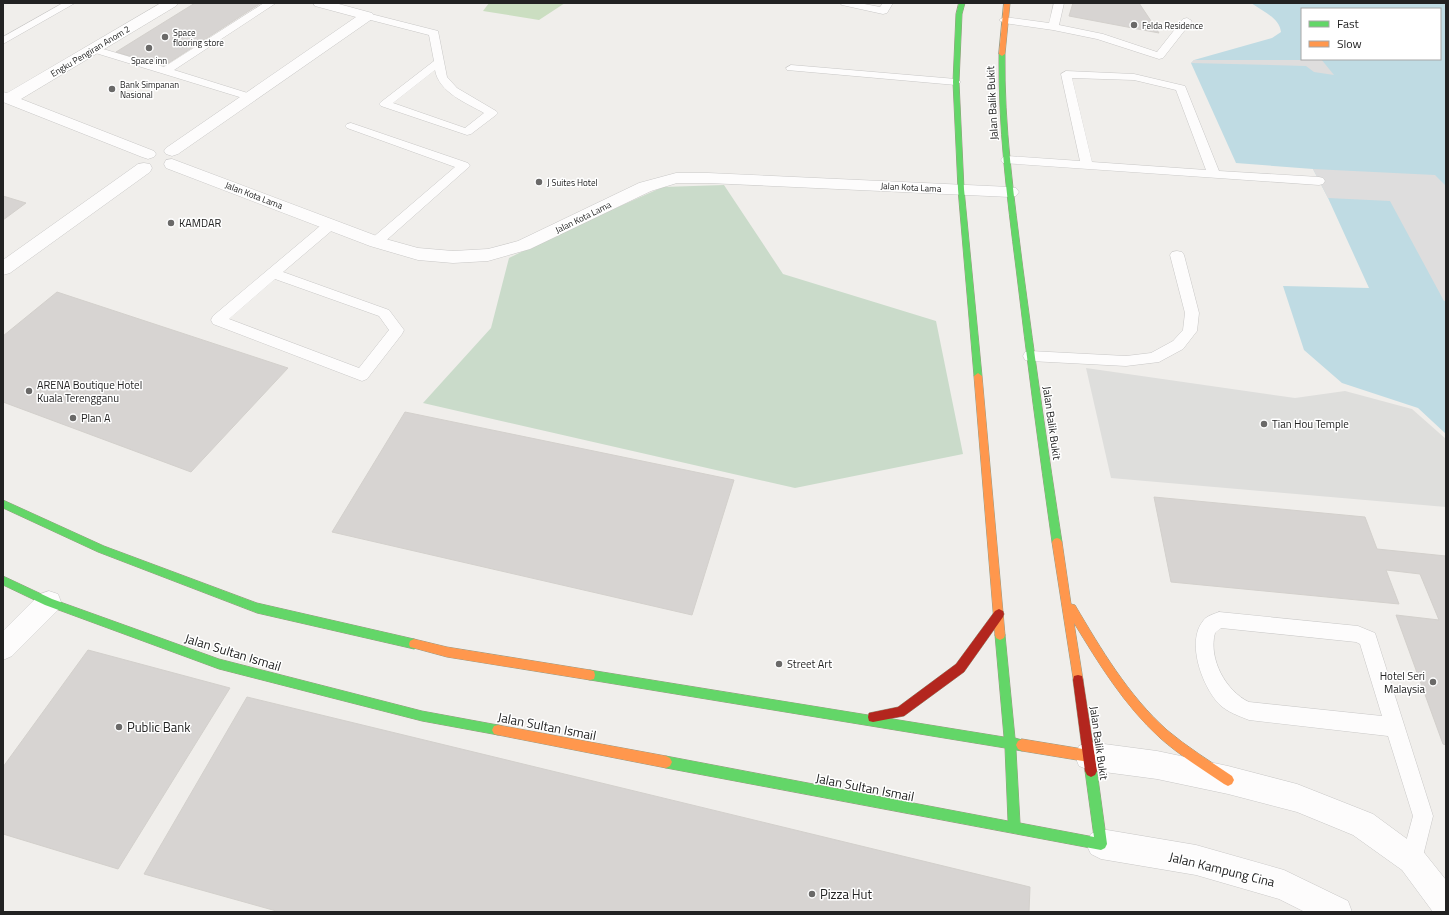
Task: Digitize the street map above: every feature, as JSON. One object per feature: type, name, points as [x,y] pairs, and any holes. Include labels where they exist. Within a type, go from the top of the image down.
[{"type":"main road","points":[[962,3],[958,14],[956,82],[961,189],[1010,743],[1014,828]]},
{"type":"main road","name":"Jalan Balik Bukit","points":[[1007,3],[1004,20],[1001,86],[1010,192],[1030,356],[1067,600],[1101,844]]},
{"type":"main road","points":[[3,504],[101,549],[257,608],[448,652],[1089,756]]},
{"type":"main road","name":"Jalan Sultan Ismail","points":[[3,580],[49,602],[219,664],[422,716],[1101,844]]},
{"type":"main road","points":[[1067,600],[1102,659],[1133,702],[1164,734],[1228,780]]},
{"type":"main road","points":[[861,719],[900,712],[960,668],[999,614]]},
{"type":"street","name":"Engku Pengiran Anom 2","points":[[6,98],[171,3]]},
{"type":"street","points":[[320,3],[367,16]]},
{"type":"street","points":[[3,269],[146,161],[163,150],[172,157],[250,97],[367,16]]},
{"type":"street","points":[[6,98],[146,161]]},
{"type":"street","name":"Jalan Kota Lama","points":[[172,157],[376,242],[418,254],[453,257],[488,255],[524,245],[645,187],[676,178],[708,178],[1010,192]]},
{"type":"street","points":[[3,648],[49,602]]},
{"type":"street","points":[[1089,756],[1157,765],[1228,780],[1297,798],[1362,824],[1412,860],[1446,905]]},
{"type":"street","name":"Jalan Kampung Cina","points":[[1101,844],[1196,860],[1284,885],[1337,912]]},
{"type":"lane","points":[[3,41],[70,3]]},
{"type":"lane","points":[[165,71],[271,3]]},
{"type":"lane","points":[[845,3],[883,11],[888,3]]},
{"type":"lane","points":[[1054,27],[1059,3]]},
{"type":"lane","points":[[367,16],[434,33],[442,78],[453,90],[492,113],[467,132],[385,104],[439,62]]},
{"type":"lane","points":[[1004,20],[1054,27],[1099,36],[1159,56],[1187,21]]},
{"type":"lane","points":[[93,49],[250,97]]},
{"type":"lane","points":[[791,68],[956,82]]},
{"type":"lane","points":[[1087,165],[1066,74],[1134,77],[1181,88],[1214,174]]},
{"type":"lane","points":[[351,126],[464,166],[376,242]]},
{"type":"lane","points":[[1007,160],[1319,181]]},
{"type":"lane","points":[[273,273],[384,313],[397,330],[362,375],[218,320],[273,273],[331,224]]},
{"type":"lane","points":[[1030,356],[1126,361],[1154,358],[1178,345],[1190,331],[1192,313],[1176,254]]},
{"type":"lane","points":[[1395,727],[1249,711],[1234,704],[1223,694],[1213,678],[1204,648],[1204,636],[1209,626],[1219,620],[1358,634],[1368,639],[1423,816],[1412,860]]},
{"type":"shaded area","name":"Tian Hou Temple","points":[[1086,368],[1295,398],[1345,391],[1412,409],[1446,439],[1446,507],[1111,478]]},
{"type":"green space","points":[[489,3],[565,3],[539,20],[483,11]]},
{"type":"green space","points":[[724,185],[783,274],[936,321],[963,454],[795,488],[423,403],[491,328],[509,258],[564,231],[663,187]]},
{"type":"water","points":[[1251,3],[1446,3],[1446,434],[1418,408],[1342,383],[1304,350],[1283,286],[1369,288],[1328,198],[1313,169],[1236,163],[1191,63],[1194,60],[1272,38],[1281,32],[1280,27],[1274,18]]},
{"type":"pier","points":[[1194,60],[1322,60],[1334,75],[1314,72],[1306,66],[1191,63]]},
{"type":"pier","points":[[1313,169],[1435,175],[1446,186],[1446,301],[1444,301],[1390,201],[1328,198]]},
{"type":"building","points":[[195,3],[261,3],[164,66],[116,52]]},
{"type":"building","name":"Felda Residence","points":[[1073,3],[1139,3],[1159,33],[1069,16]]},
{"type":"building","points":[[3,196],[26,203],[3,220]]},
{"type":"building","points":[[57,292],[288,368],[191,472],[3,402],[3,336]]},
{"type":"building","points":[[405,412],[734,480],[692,615],[332,532]]},
{"type":"building","name":"Hotel Seri Malaysia","points":[[1154,497],[1365,517],[1377,549],[1446,556],[1446,745],[1443,744],[1396,615],[1439,620],[1420,574],[1386,570],[1399,604],[1171,582]]},
{"type":"building","name":"Public Bank","points":[[88,650],[230,688],[118,869],[3,834],[3,767]]},
{"type":"building","points":[[247,697],[1030,887],[1029,912],[280,912],[144,874]]},
{"type":"traffic: fast","points":[[962,3],[959,14],[956,82],[961,189],[978,376]]},
{"type":"traffic: fast","points":[[1002,54],[1002,103],[1008,177],[1026,323],[1057,542]]},
{"type":"traffic: fast","points":[[3,504],[101,549],[257,608],[414,644]]},
{"type":"traffic: fast","points":[[3,580],[49,602],[219,664],[422,716],[498,730]]},
{"type":"traffic: fast","points":[[1000,635],[1010,743],[1014,828]]},
{"type":"traffic: fast","points":[[590,675],[1022,745]]},
{"type":"traffic: fast","points":[[666,762],[1101,844],[1091,771]]},
{"type":"traffic: slow","points":[[1002,54],[1007,3]]},
{"type":"traffic: slow","points":[[978,376],[1000,635]]},
{"type":"traffic: slow","points":[[1057,542],[1078,680]]},
{"type":"traffic: slow","points":[[1071,608],[1112,674],[1136,705],[1178,746],[1228,780]]},
{"type":"traffic: slow","points":[[414,644],[447,652],[590,675]]},
{"type":"traffic: slow","points":[[498,730],[666,762]]},
{"type":"traffic: slow","points":[[1022,745],[1089,756]]},
{"type":"traffic: jam","points":[[873,717],[900,712],[960,668],[999,614]]},
{"type":"traffic: jam","points":[[1078,680],[1091,771]]},
{"type":"place","name":"Felda Residence","points":[[1134,25]]},
{"type":"place","name":"Space flooring store","points":[[165,37]]},
{"type":"place","name":"Space inn","points":[[149,48]]},
{"type":"place","name":"Bank Simpanan Nasional","points":[[112,89]]},
{"type":"place","name":"J Suites Hotel","points":[[539,182]]},
{"type":"place","name":"KAMDAR","points":[[171,223]]},
{"type":"place","name":"ARENA Boutique Hotel Kuala Terengganu","points":[[29,391]]},
{"type":"place","name":"Plan A","points":[[73,418]]},
{"type":"place","name":"Tian Hou Temple","points":[[1264,424]]},
{"type":"place","name":"Street Art","points":[[779,664]]},
{"type":"place","name":"Hotel Seri Malaysia","points":[[1433,682]]},
{"type":"place","name":"Public Bank","points":[[119,727]]},
{"type":"place","name":"Pizza Hut","points":[[812,894]]}]
